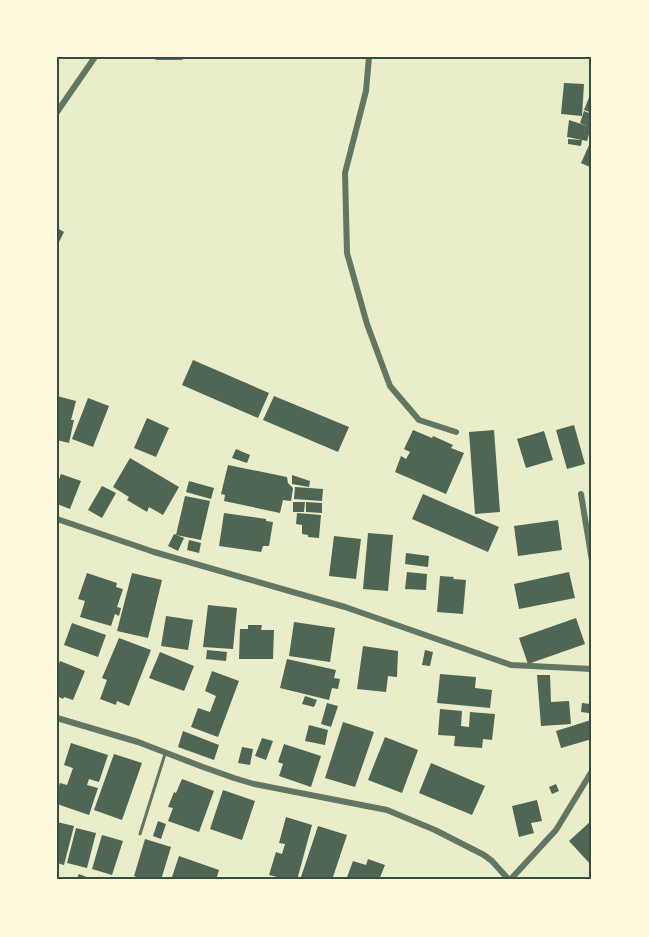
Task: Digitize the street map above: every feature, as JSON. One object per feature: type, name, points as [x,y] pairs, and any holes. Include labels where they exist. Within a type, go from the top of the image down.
[{"type":"street","points":[[57,112],[95,57]]},
{"type":"street","points":[[157,57],[181,57]]},
{"type":"street","points":[[369,57],[366,91],[345,173],[347,253],[367,324],[390,386],[419,420],[456,432]]},
{"type":"street","points":[[581,494],[592,561]]},
{"type":"street","points":[[57,519],[154,552],[345,607],[512,665],[592,669]]},
{"type":"street","points":[[57,718],[138,742],[254,784],[387,810],[435,830],[484,855],[510,880],[556,830],[592,771]]},
{"type":"lane","points":[[140,834],[165,752]]},
{"type":"building","points":[[564,83],[584,84],[582,116],[561,114]]},
{"type":"building","points":[[592,90],[592,113],[584,110]]},
{"type":"building","points":[[584,111],[592,114],[592,124],[587,141],[567,137],[569,120],[587,126],[580,123]]},
{"type":"building","points":[[568,139],[582,140],[581,146],[568,144]]},
{"type":"building","points":[[590,143],[592,144],[592,168],[581,163]]},
{"type":"building","points":[[57,228],[64,232],[57,246]]},
{"type":"building","points":[[193,360],[269,393],[258,418],[182,385]]},
{"type":"building","points":[[57,396],[76,401],[71,420],[74,420],[69,443],[57,440]]},
{"type":"building","points":[[274,396],[349,427],[338,452],[263,420]]},
{"type":"building","points":[[88,398],[109,406],[93,447],[72,439]]},
{"type":"building","points":[[147,418],[169,428],[156,457],[134,448]]},
{"type":"building","points":[[574,425],[585,464],[567,469],[556,430]]},
{"type":"building","points":[[413,430],[453,445],[451,448],[464,453],[446,494],[395,472],[401,456],[406,459],[410,452],[404,449]]},
{"type":"building","points":[[494,430],[500,512],[475,514],[469,432]]},
{"type":"building","points":[[544,431],[553,460],[526,468],[517,439]]},
{"type":"building","points":[[236,449],[250,455],[247,463],[232,458]]},
{"type":"building","points":[[130,458],[179,487],[163,515],[149,507],[147,512],[127,500],[129,497],[113,487]]},
{"type":"building","points":[[228,465],[287,477],[288,483],[293,488],[291,501],[283,500],[280,513],[224,501],[225,495],[221,494]]},
{"type":"building","points":[[61,474],[81,481],[70,509],[57,504],[57,485]]},
{"type":"building","points":[[292,475],[310,481],[309,487],[292,484]]},
{"type":"building","points":[[189,481],[214,488],[211,499],[186,492]]},
{"type":"building","points":[[102,486],[116,493],[102,518],[88,510]]},
{"type":"building","points":[[295,487],[323,489],[322,501],[294,499]]},
{"type":"building","points":[[423,494],[499,527],[488,552],[412,519]]},
{"type":"building","points":[[185,496],[210,501],[201,540],[176,535]]},
{"type":"building","points":[[293,502],[305,502],[304,512],[293,512]]},
{"type":"building","points":[[306,502],[322,503],[322,513],[306,512]]},
{"type":"building","points":[[224,513],[273,522],[269,546],[263,546],[261,552],[219,546]]},
{"type":"building","points":[[297,513],[321,515],[319,538],[302,534],[302,525],[296,524]]},
{"type":"building","points":[[558,520],[562,550],[518,556],[514,526]]},
{"type":"building","points":[[368,533],[393,535],[388,591],[363,589]]},
{"type":"building","points":[[174,534],[184,538],[178,551],[168,546]]},
{"type":"building","points":[[334,536],[361,539],[356,579],[329,576]]},
{"type":"building","points":[[189,540],[201,543],[199,553],[187,550]]},
{"type":"building","points":[[406,553],[429,556],[428,567],[405,564]]},
{"type":"building","points":[[407,572],[427,574],[426,590],[405,589]]},
{"type":"building","points":[[569,572],[575,598],[519,609],[514,584]]},
{"type":"building","points":[[87,573],[117,583],[116,587],[123,589],[117,607],[121,608],[119,616],[115,614],[111,626],[80,617],[85,601],[78,599]]},
{"type":"building","points":[[132,573],[162,580],[148,638],[117,631]]},
{"type":"building","points":[[440,576],[466,580],[463,614],[437,612]]},
{"type":"building","points":[[208,605],[237,608],[233,649],[203,647]]},
{"type":"building","points":[[166,616],[193,620],[188,650],[161,646]]},
{"type":"building","points":[[576,618],[585,644],[528,664],[519,638]]},
{"type":"building","points":[[294,622],[335,628],[330,662],[289,656]]},
{"type":"building","points":[[72,623],[106,635],[98,657],[64,645]]},
{"type":"building","points":[[248,625],[262,625],[261,630],[274,630],[273,659],[239,659],[240,629],[248,629]]},
{"type":"building","points":[[119,638],[151,650],[129,706],[117,701],[116,705],[100,699],[107,680],[102,678]]},
{"type":"building","points":[[363,646],[398,651],[397,677],[388,676],[386,692],[357,689]]},
{"type":"building","points":[[207,650],[227,652],[226,661],[206,659]]},
{"type":"building","points":[[425,650],[433,652],[430,666],[422,665]]},
{"type":"building","points":[[160,652],[194,666],[184,691],[149,678]]},
{"type":"building","points":[[287,659],[336,670],[334,678],[340,679],[338,689],[332,688],[329,700],[280,688]]},
{"type":"building","points":[[60,661],[85,671],[73,700],[57,696],[57,669]]},
{"type":"building","points":[[212,671],[239,681],[218,737],[191,727],[198,708],[210,712],[216,696],[205,691]]},
{"type":"building","points":[[440,674],[476,677],[475,688],[492,690],[490,708],[437,703]]},
{"type":"building","points":[[537,675],[550,675],[551,702],[569,701],[571,724],[541,726]]},
{"type":"building","points":[[305,696],[317,700],[314,707],[302,704]]},
{"type":"building","points":[[327,703],[338,706],[331,727],[321,724]]},
{"type":"building","points":[[582,703],[590,704],[589,713],[581,712]]},
{"type":"building","points":[[440,709],[462,711],[461,726],[469,727],[470,712],[495,714],[492,740],[483,739],[482,748],[454,746],[455,736],[438,735]]},
{"type":"building","points":[[591,720],[592,739],[561,748],[556,731]]},
{"type":"building","points":[[343,722],[374,732],[355,787],[325,778]]},
{"type":"building","points":[[309,725],[328,730],[325,745],[305,741]]},
{"type":"building","points":[[183,731],[219,745],[214,760],[178,747]]},
{"type":"building","points":[[385,737],[418,750],[402,793],[368,780]]},
{"type":"building","points":[[262,738],[273,741],[266,760],[255,756]]},
{"type":"building","points":[[71,743],[108,755],[99,782],[89,779],[87,785],[98,788],[89,815],[57,804],[57,791],[60,783],[67,785],[73,768],[64,765]]},
{"type":"building","points":[[284,744],[321,756],[311,787],[279,776],[283,764],[278,762]]},
{"type":"building","points":[[242,747],[253,749],[250,765],[238,763]]},
{"type":"building","points":[[114,754],[142,763],[122,820],[94,810]]},
{"type":"building","points":[[431,763],[485,786],[472,815],[419,793]]},
{"type":"building","points":[[182,779],[214,791],[199,832],[168,821],[173,808],[168,807]]},
{"type":"building","points":[[556,784],[559,791],[552,794],[549,787]]},
{"type":"building","points":[[223,790],[255,801],[242,840],[210,829]]},
{"type":"building","points":[[537,800],[542,821],[531,823],[534,833],[519,837],[512,806]]},
{"type":"building","points":[[286,817],[312,825],[297,880],[280,880],[269,875],[276,852],[282,854],[285,844],[279,843]]},
{"type":"building","points":[[592,820],[592,866],[569,841]]},
{"type":"building","points":[[158,821],[166,824],[161,839],[153,836]]},
{"type":"building","points":[[57,822],[74,826],[64,865],[57,863]]},
{"type":"building","points":[[318,826],[347,835],[332,880],[300,880]]},
{"type":"building","points":[[76,828],[96,833],[87,868],[67,863]]},
{"type":"building","points":[[102,835],[123,841],[112,875],[92,869]]},
{"type":"building","points":[[145,839],[171,847],[161,880],[145,880],[134,876]]},
{"type":"building","points":[[179,856],[219,870],[216,880],[171,880]]},
{"type":"building","points":[[368,859],[385,865],[379,880],[346,880],[353,861],[366,865]]},
{"type":"building","points":[[79,874],[94,880],[76,880]]}]
